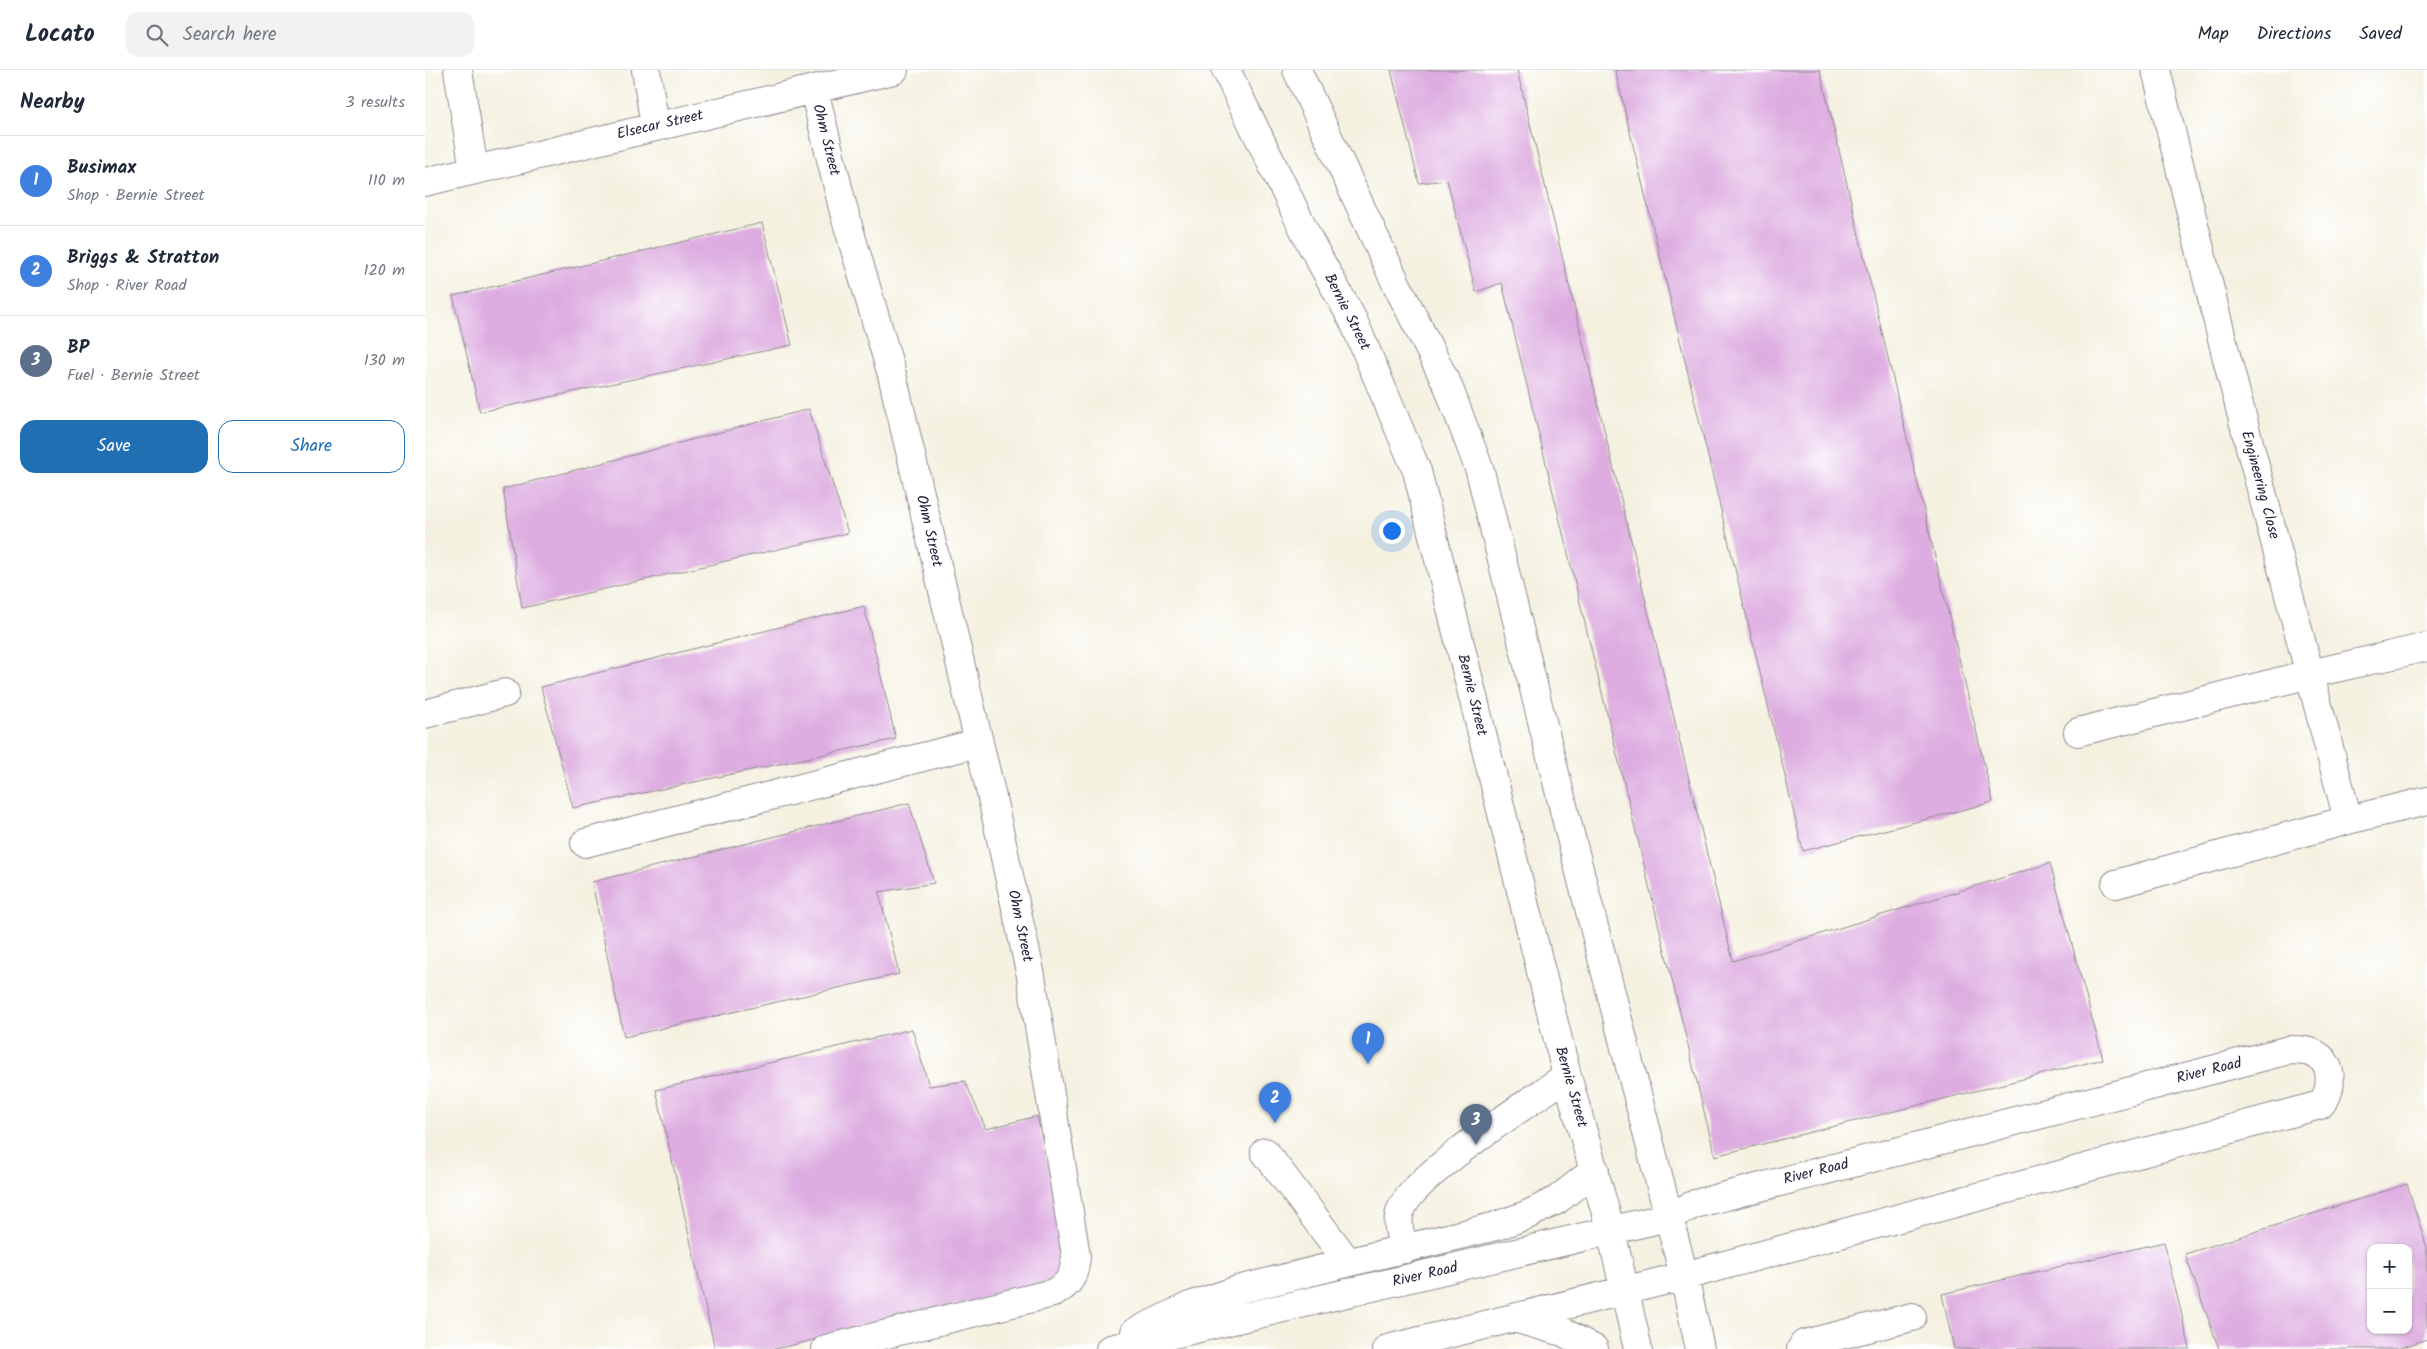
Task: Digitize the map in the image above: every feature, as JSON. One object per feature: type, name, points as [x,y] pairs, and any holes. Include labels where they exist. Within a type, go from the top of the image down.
[{"type":"street","points":[[458,70],[474,170]]},
{"type":"street","points":[[646,70],[655,126]]},
{"type":"street","name":"Bernie Street","points":[[1226,70],[1311,244],[1353,320],[1413,456],[1567,1076],[1611,1231],[1638,1349]]},
{"type":"street","points":[[1297,70],[1395,281],[1448,386],[1480,471],[1569,830],[1684,1276],[1700,1349]]},
{"type":"street","name":"Engineering Close","points":[[2156,70],[2227,359],[2349,820]]},
{"type":"street","name":"Elsecar Street","points":[[425,182],[655,126],[814,90],[877,72]]},
{"type":"street","name":"Ohm Street","points":[[814,90],[844,212],[892,375],[979,743],[1031,976],[1076,1256],[1074,1274],[1067,1286],[1053,1293],[826,1349]]},
{"type":"street","points":[[2078,732],[2427,647]]},
{"type":"street","points":[[425,714],[505,693]]},
{"type":"street","points":[[585,842],[979,743]]},
{"type":"street","points":[[2116,884],[2349,820],[2427,801]]},
{"type":"street","name":"River Road","points":[[1110,1349],[1668,1217],[1695,1204],[2289,1050],[2302,1050],[2316,1054],[2324,1061],[2328,1073],[2330,1086],[2327,1098],[2321,1105],[1684,1276],[1387,1349]]},
{"type":"street","points":[[1405,1249],[1399,1231],[1400,1212],[1410,1196],[1431,1172],[1567,1076]]},
{"type":"street","points":[[1265,1152],[1348,1262]]},
{"type":"street","points":[[1106,1349],[1149,1325],[1190,1306],[1241,1289],[1496,1226],[1527,1215],[1557,1200],[1595,1170]]},
{"type":"street","points":[[1801,1349],[1805,1344],[1912,1317]]},
{"type":"street","points":[[1511,1318],[1563,1332],[1594,1349]]},
{"type":"building","points":[[1391,70],[1517,70],[1733,961],[2050,863],[2103,1059],[1715,1156],[1502,283],[1476,292],[1447,180],[1419,183]]},
{"type":"building","points":[[1615,70],[1820,70],[1993,802],[1803,851]]},
{"type":"building","points":[[762,223],[792,345],[480,412],[453,296]]},
{"type":"building","points":[[809,409],[848,533],[522,608],[503,489]]},
{"type":"building","points":[[864,606],[896,739],[573,808],[541,687]]},
{"type":"building","points":[[909,803],[934,883],[879,892],[899,974],[624,1037],[592,882]]},
{"type":"building","points":[[912,1029],[929,1086],[965,1081],[986,1129],[1037,1116],[1070,1260],[1047,1283],[776,1349],[715,1349],[656,1090]]},
{"type":"building","points":[[2407,1184],[2427,1248],[2427,1339],[2397,1349],[2219,1349],[2185,1254]]},
{"type":"building","points":[[2164,1242],[2190,1349],[1954,1349],[1942,1294]]},
{"type":"place","name":"Busimax","points":[[1368,1064]]},
{"type":"place","name":"Briggs & Stratton","points":[[1275,1123]]},
{"type":"place","name":"BP","points":[[1476,1145]]}]
